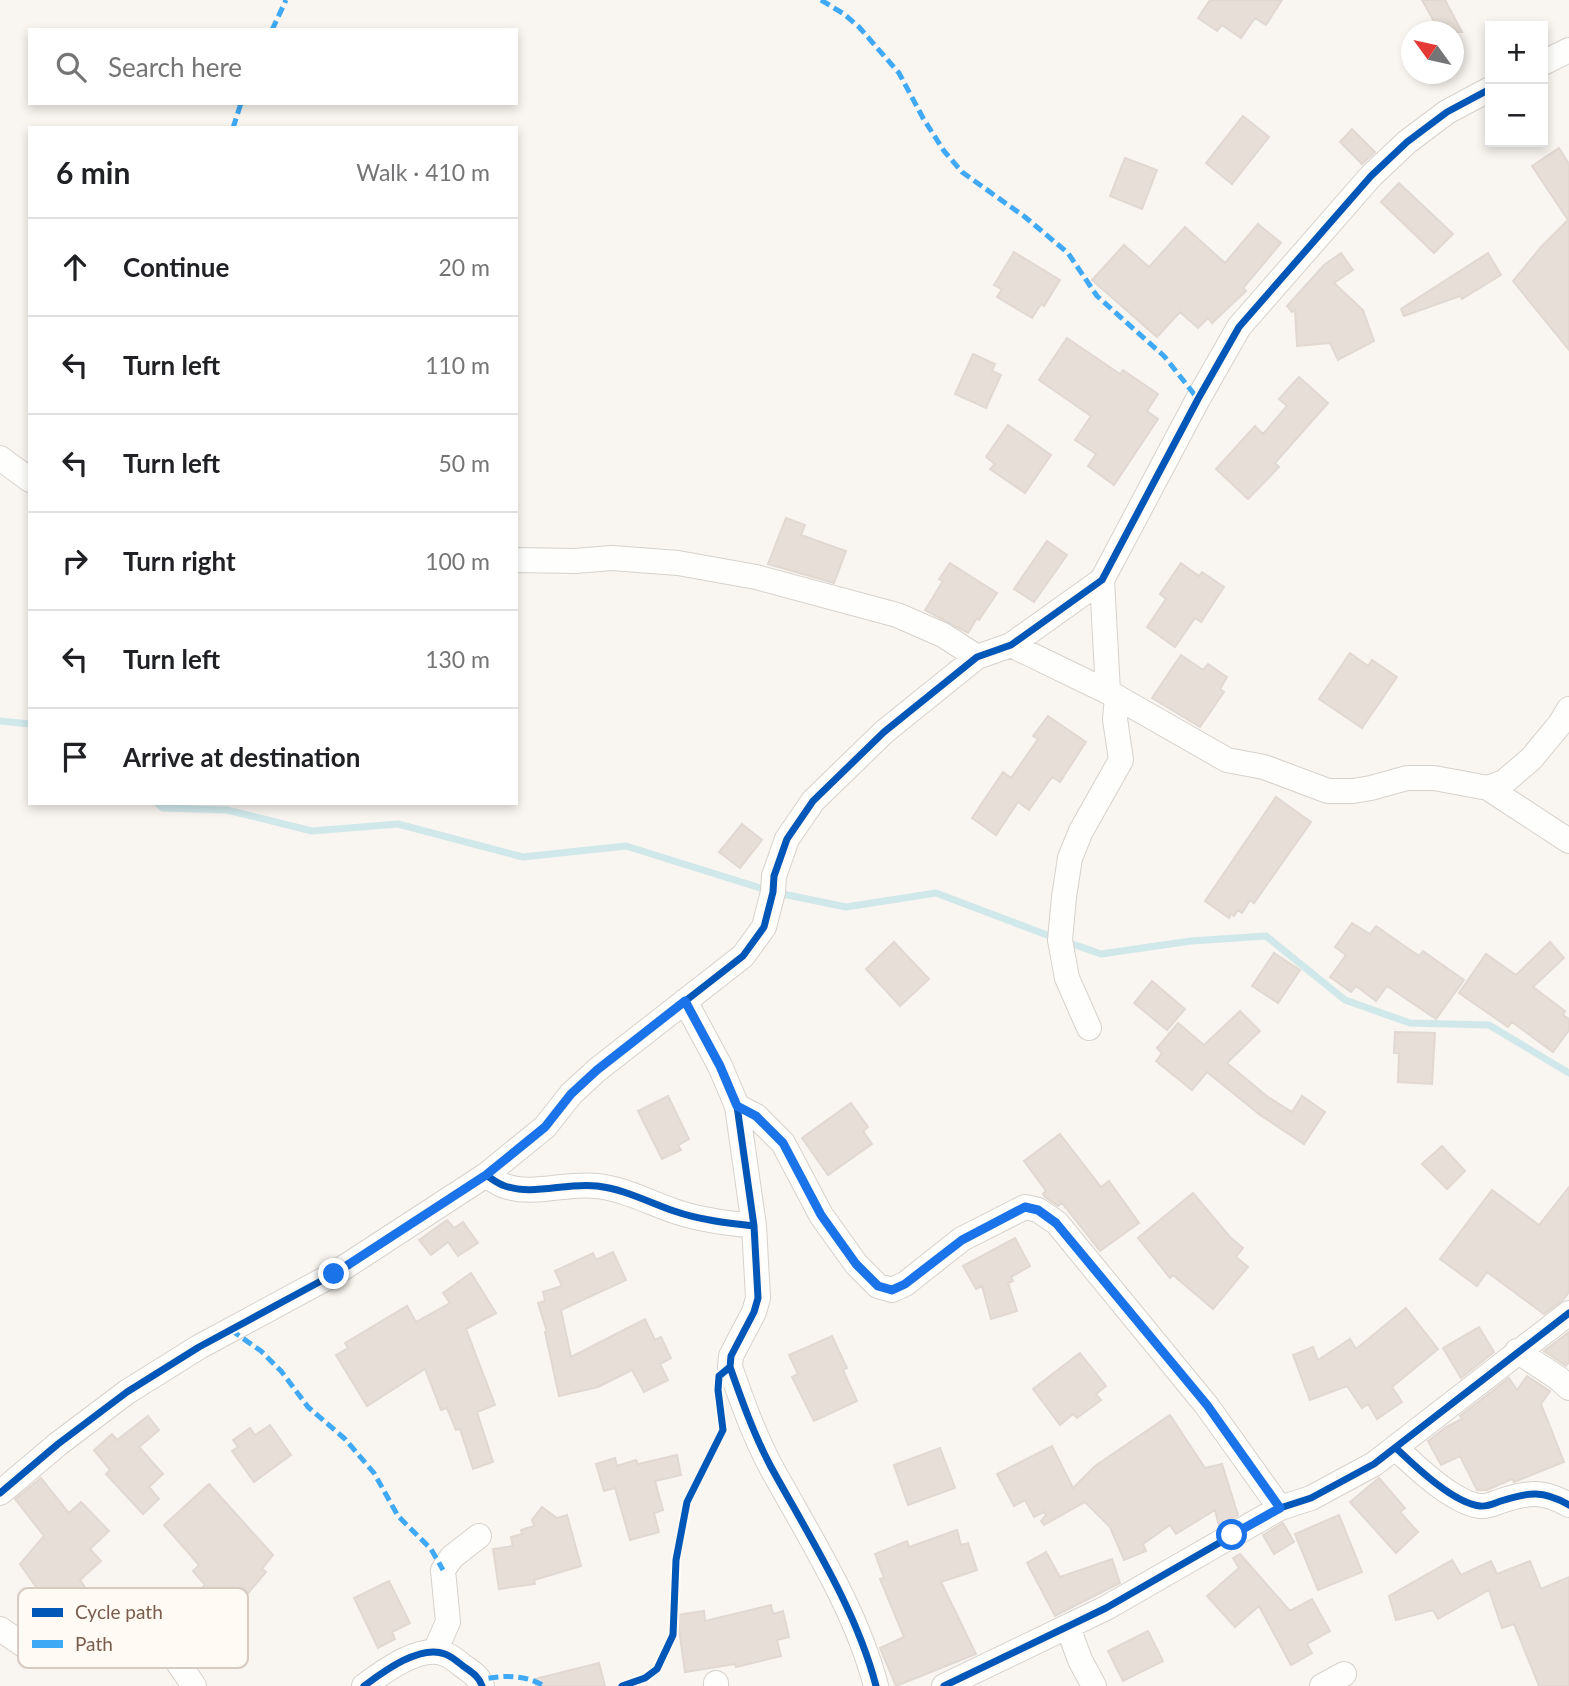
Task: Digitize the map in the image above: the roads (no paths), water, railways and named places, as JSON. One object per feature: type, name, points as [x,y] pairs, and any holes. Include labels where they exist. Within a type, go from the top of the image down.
[{"type":"street","points":[[1548,60],[1569,50]]},
{"type":"street","points":[[0,1493],[58,1444],[127,1392],[199,1347],[334,1274],[486,1175],[545,1127],[571,1094],[597,1070],[743,956],[764,927],[774,876],[787,839],[813,801],[884,732],[977,657],[1011,645],[1102,580],[1239,327],[1371,176],[1407,142],[1447,113],[1485,92]]},
{"type":"street","points":[[0,458],[28,479]]},
{"type":"street","points":[[518,560],[575,561],[612,558],[678,563],[756,577],[897,615],[943,635],[977,657]]},
{"type":"street","points":[[1089,1028],[1067,978],[1060,940],[1070,858],[1081,831],[1121,760],[1102,580]]},
{"type":"street","points":[[1011,645],[1113,694],[1227,760],[1264,767],[1328,790],[1353,791],[1407,778],[1434,778],[1488,788],[1569,841]]},
{"type":"street","points":[[1488,788],[1504,782],[1531,759],[1569,709]]},
{"type":"street","points":[[685,1001],[720,1066],[737,1106],[754,1226],[758,1298],[754,1312],[730,1356],[730,1367],[770,1464],[810,1535],[859,1635],[876,1686]]},
{"type":"street","points":[[737,1106],[756,1116],[783,1143],[821,1215],[856,1264],[878,1286],[892,1290],[905,1284],[962,1240],[1025,1207],[1038,1210],[1056,1223],[1207,1405],[1280,1508]]},
{"type":"street","points":[[486,1175],[504,1186],[526,1189],[596,1186],[640,1197],[674,1211],[754,1226]]},
{"type":"street","points":[[944,1686],[1106,1608],[1280,1508],[1311,1498],[1374,1464],[1569,1313]]},
{"type":"street","points":[[1517,1351],[1569,1388]]},
{"type":"street","points":[[1396,1448],[1422,1473],[1472,1504],[1484,1507],[1533,1493],[1553,1496],[1569,1505]]},
{"type":"street","points":[[435,1651],[448,1622],[443,1570],[452,1557],[479,1536]]},
{"type":"street","points":[[1068,1627],[1080,1660],[1094,1686]]},
{"type":"street","points":[[0,1629],[18,1641]]},
{"type":"street","points":[[364,1686],[389,1668],[420,1654],[435,1651],[447,1654],[472,1672],[482,1686]]},
{"type":"street","points":[[182,1668],[194,1686]]},
{"type":"waterway","points":[[0,721],[28,724]]},
{"type":"waterway","points":[[159,805],[163,808],[227,810],[312,831],[398,824],[523,857],[626,846],[773,892],[846,907],[936,893],[1055,938]]},
{"type":"waterway","points":[[1067,942],[1101,954],[1191,941],[1266,936],[1345,1000],[1410,1023],[1489,1025],[1569,1073]]}]
